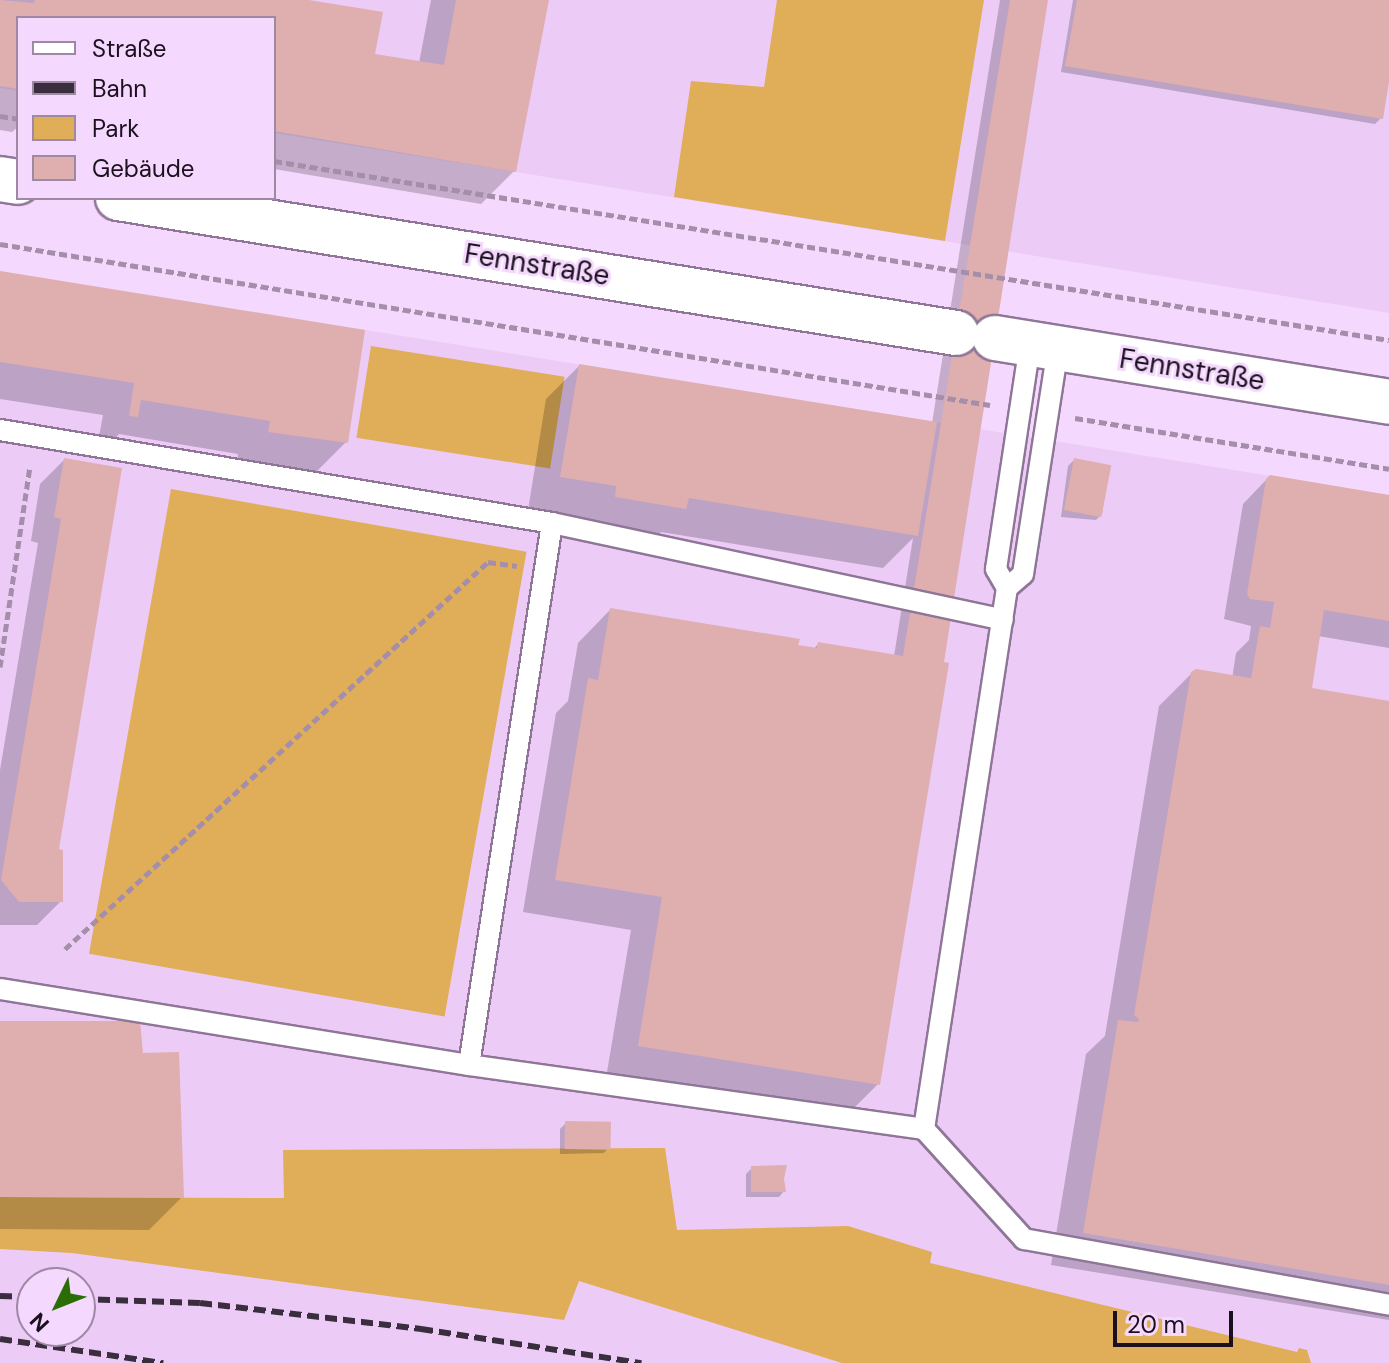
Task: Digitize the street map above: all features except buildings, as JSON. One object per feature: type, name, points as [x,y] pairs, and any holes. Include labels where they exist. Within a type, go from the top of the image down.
[{"type":"main road","name":"Fennstraße","points":[[130,200],[1389,402]]},
{"type":"lane","points":[[924,1129],[1007,588],[996,569],[1021,410],[1010,341]]},
{"type":"lane","points":[[1007,588],[1023,574],[1050,414],[1010,341]]},
{"type":"lane","points":[[0,430],[552,523],[1003,620]]},
{"type":"lane","points":[[469,1065],[552,523]]},
{"type":"lane","points":[[0,989],[469,1065],[924,1129],[1024,1239],[1389,1305]]},
{"type":"path","points":[[276,161],[1389,340]]},
{"type":"path","points":[[0,244],[1021,410]]},
{"type":"path","points":[[1050,414],[1389,469]]},
{"type":"path","points":[[0,667],[35,435]]},
{"type":"path","points":[[65,949],[488,562],[545,571]]},
{"type":"shaded area","points":[[0,0],[1389,0],[1389,313],[276,133],[276,16],[16,16],[16,91],[0,88]]},
{"type":"shaded area","points":[[0,271],[1389,495],[1389,1363],[0,1363]]},
{"type":"green space","points":[[777,0],[984,0],[945,241],[674,197],[691,81],[764,87]]},
{"type":"green space","points":[[371,346],[565,377],[550,469],[356,438]]},
{"type":"green space","points":[[171,489],[527,552],[445,1017],[89,954]]},
{"type":"green space","points":[[665,1148],[677,1230],[848,1226],[932,1252],[930,1263],[1297,1352],[1299,1348],[1307,1350],[1311,1363],[842,1363],[579,1281],[564,1320],[72,1253],[0,1249],[0,1197],[284,1198],[283,1150]]},
{"type":"railway","points":[[0,1296],[16,1296]]},
{"type":"railway","points":[[96,1300],[200,1303],[421,1329],[641,1363]]},
{"type":"railway","points":[[0,1339],[163,1363]]}]
